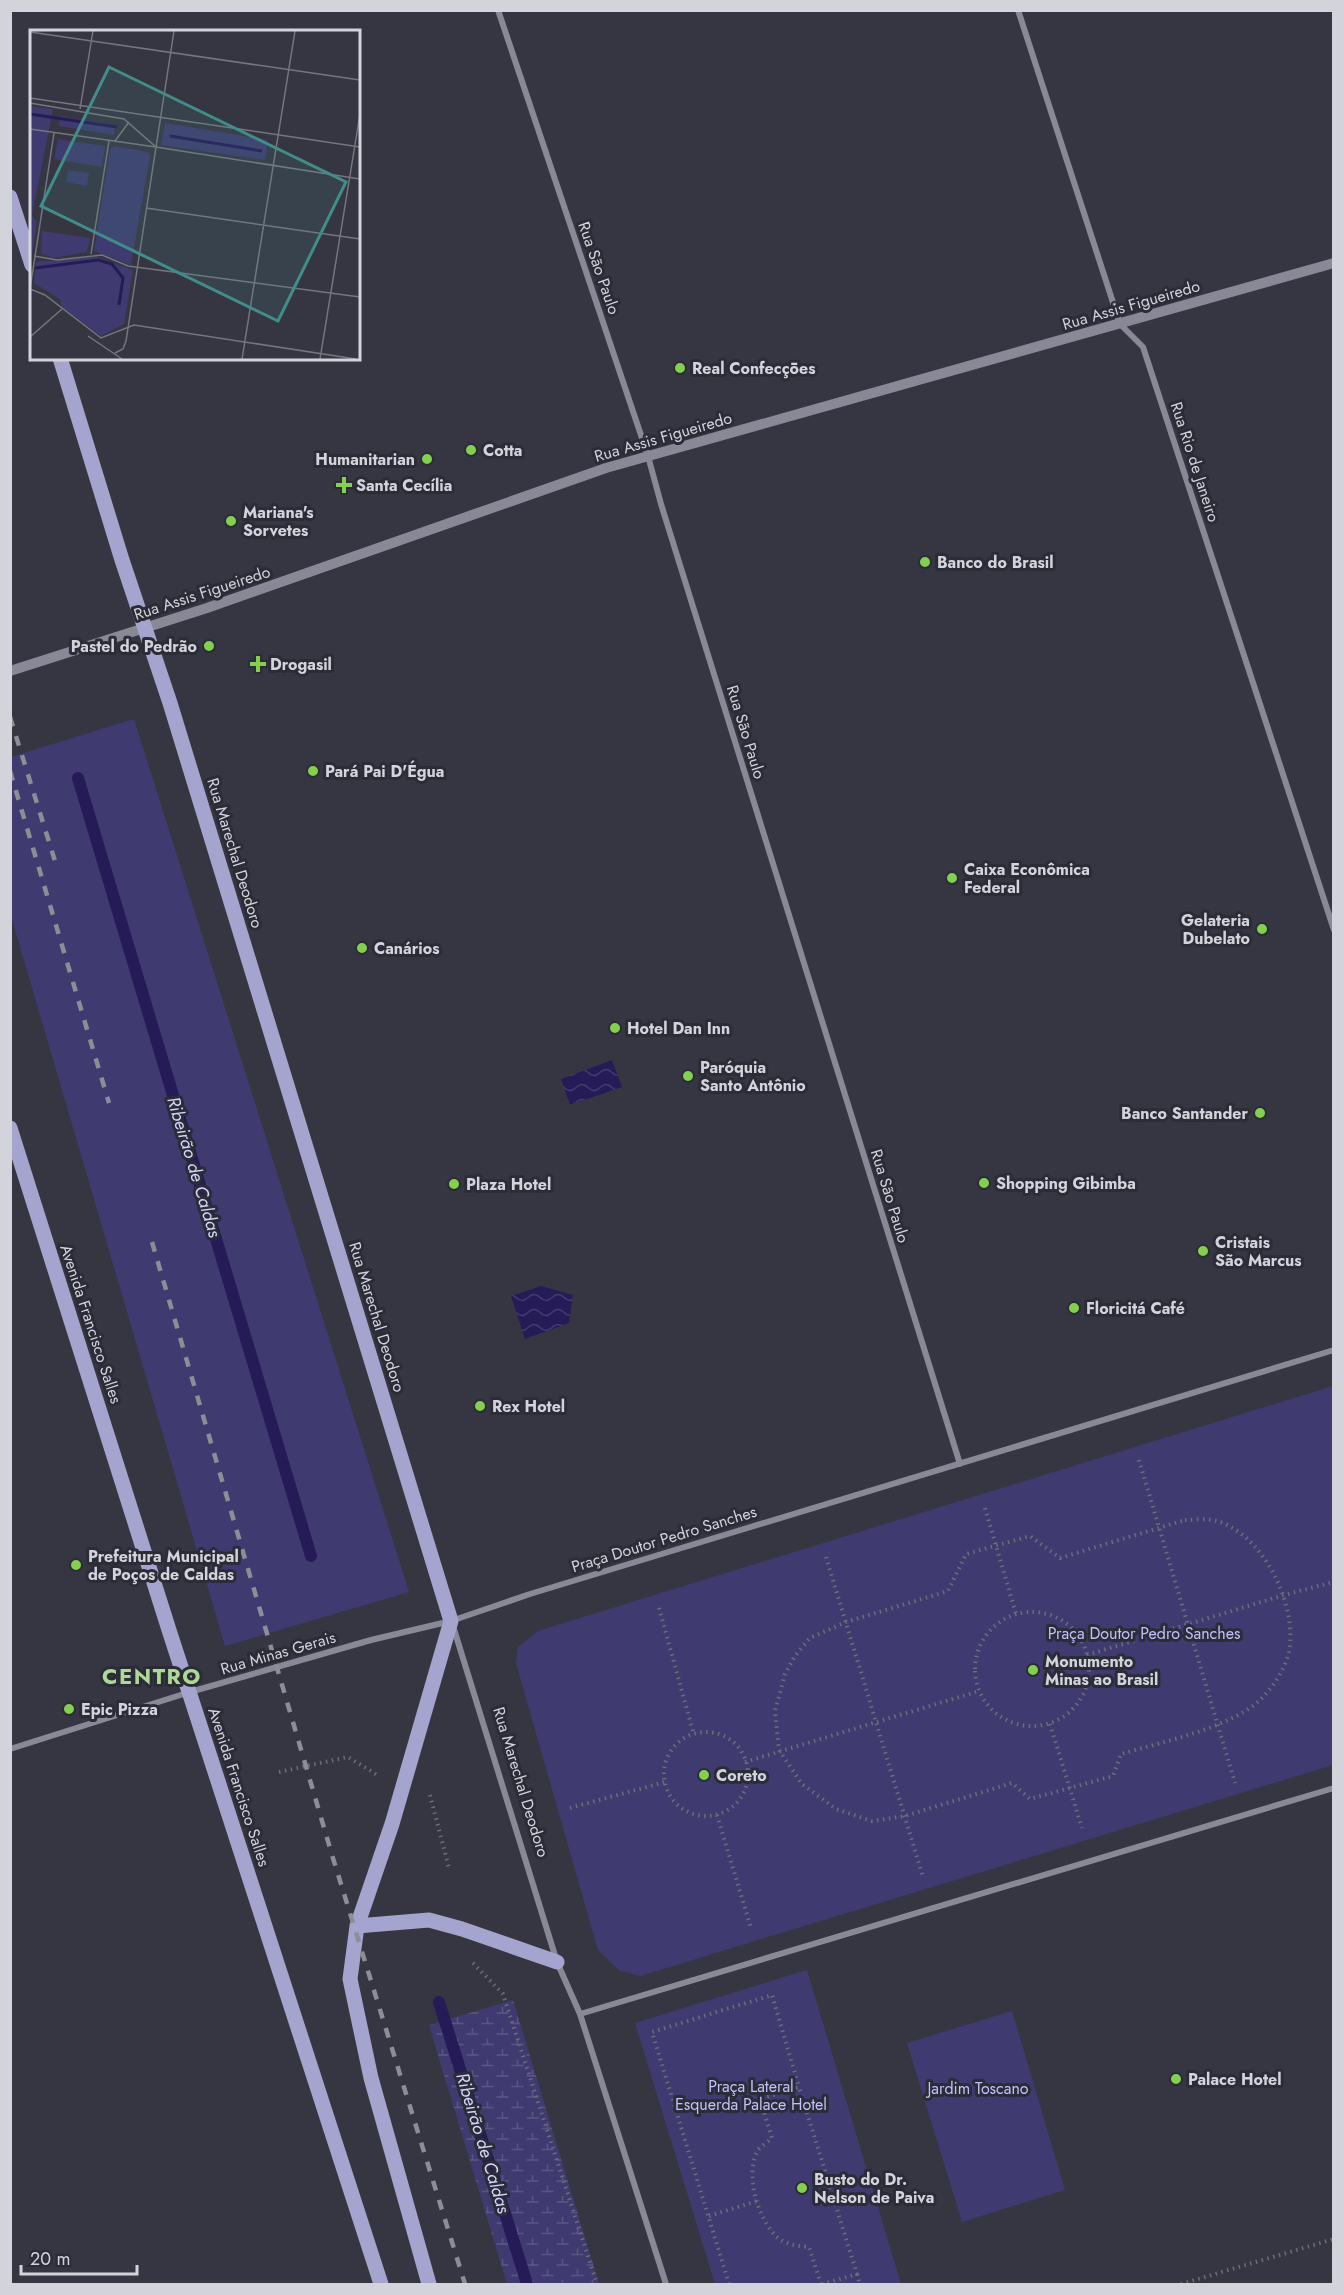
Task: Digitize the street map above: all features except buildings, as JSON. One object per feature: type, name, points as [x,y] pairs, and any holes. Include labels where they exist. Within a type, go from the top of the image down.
[{"type":"main road","points":[[10,197],[30,259]]},
{"type":"main road","name":"Rua Marechal Deodoro","points":[[61,360],[122,561],[146,628],[451,1622]]},
{"type":"main road","name":"Avenida Francisco Salles","points":[[10,1128],[381,2284]]},
{"type":"main road","points":[[429,2284],[371,2078],[350,1979],[357,1926],[392,1824],[451,1622]]},
{"type":"main road","points":[[357,1926],[429,1920],[557,1962]]},
{"type":"street","name":"Rua São Paulo","points":[[498,10],[648,456],[960,1464]]},
{"type":"street","name":"Rua Rio de Janeiro","points":[[1018,10],[1120,324],[1143,347],[1334,930]]},
{"type":"street","name":"Rua Assis Figueiredo","points":[[10,671],[207,608],[606,468],[1334,263]]},
{"type":"street","name":"Praça Doutor Pedro Sanches","points":[[451,1622],[531,1594],[1334,1350]]},
{"type":"street","name":"Rua Minas Gerais","points":[[10,1749],[190,1692],[371,1640],[451,1622]]},
{"type":"street","name":"Rua Marechal Deodoro","points":[[451,1622],[557,1962],[580,2014],[666,2284]]},
{"type":"street","points":[[580,2014],[1334,1788]]},
{"type":"path","points":[[1139,1460],[1235,1783]]},
{"type":"path","points":[[985,1508],[1016,1614]]},
{"type":"path","points":[[1185,1520],[1216,1521],[1239,1533],[1256,1548],[1272,1569],[1284,1595],[1290,1638],[1288,1654],[1278,1678],[1263,1698],[1218,1725],[1121,1754],[1113,1776],[1030,1799],[1012,1783],[905,1816],[872,1821],[836,1809],[802,1784],[780,1750],[775,1711],[785,1674],[795,1656],[810,1638],[846,1622],[948,1591],[966,1554],[1030,1536],[1060,1558],[1160,1528],[1185,1520]]},
{"type":"path","points":[[826,1557],[923,1877]]},
{"type":"path","points":[[1087,1655],[1334,1582]]},
{"type":"path","points":[[659,1608],[694,1735]]},
{"type":"path","points":[[1031,1612],[1049,1615],[1066,1623],[1079,1638],[1087,1655],[1088,1674],[1084,1693],[1062,1719],[1050,1724],[1035,1727],[1021,1725],[1003,1718],[989,1707],[979,1691],[975,1673],[977,1654],[984,1638],[997,1624],[1016,1614],[1031,1612]]},
{"type":"path","points":[[745,1762],[979,1691]]},
{"type":"path","points":[[1050,1724],[1082,1828]]},
{"type":"path","points":[[712,1733],[725,1737],[736,1746],[745,1762],[746,1785],[740,1798],[730,1808],[717,1815],[703,1816],[689,1813],[677,1805],[669,1795],[664,1769],[668,1756],[676,1745],[694,1735],[712,1733]]},
{"type":"path","points":[[279,1772],[348,1757],[381,1777]]},
{"type":"path","points":[[570,1808],[665,1782]]},
{"type":"path","points":[[429,1792],[449,1868]]},
{"type":"path","points":[[717,1815],[751,1928]]},
{"type":"path","points":[[467,1957],[503,1994],[597,2284]]},
{"type":"path","points":[[729,2284],[652,2032],[772,1995],[860,2284]]},
{"type":"path","points":[[799,2087],[760,2099],[772,2138],[759,2149],[753,2166],[753,2188],[757,2201],[762,2215],[778,2237],[792,2246],[809,2247],[822,2284],[857,2274]]},
{"type":"path","points":[[709,2216],[757,2201]]},
{"type":"path","points":[[1181,2284],[1334,2239]]},
{"type":"green space","points":[[134,719],[409,1592],[225,1646],[11,916],[11,757]]},
{"type":"green space","name":"Praça Doutor Pedro Sanches","points":[[1333,1386],[1333,1765],[640,1976],[619,1970],[598,1950],[516,1663],[518,1647],[538,1631]]},
{"type":"green space","name":"Praça Lateral Esquerda Palace Hotel","points":[[807,1970],[901,2284],[715,2284],[635,2023]]},
{"type":"green space","points":[[513,2000],[599,2284],[507,2284],[429,2025]]},
{"type":"green space","name":"Jardim Toscano","points":[[1012,2011],[1065,2190],[962,2222],[907,2043]]},
{"type":"water","points":[[612,1060],[622,1087],[570,1105],[561,1079]]},
{"type":"water","points":[[541,1286],[573,1295],[569,1323],[525,1339],[511,1296]]},
{"type":"waterway","name":"Ribeirão de Caldas","points":[[78,778],[311,1556]]},
{"type":"waterway","name":"Ribeirão de Caldas","points":[[439,2002],[527,2284]]},
{"type":"railway","points":[[10,717],[55,861]]},
{"type":"railway","points":[[10,771],[109,1103]]},
{"type":"railway","points":[[152,1242],[332,1855],[465,2284]]},
{"type":"place","name":"Real Confecçōes","points":[[680,368]]},
{"type":"place","name":"Cotta","points":[[471,450]]},
{"type":"place","name":"Humanitarian","points":[[427,459]]},
{"type":"place","name":"Santa Cecília","points":[[344,485]]},
{"type":"place","name":"Mariana's Sorvetes","points":[[231,521]]},
{"type":"place","name":"Banco do Brasil","points":[[925,562]]},
{"type":"place","name":"Pastel do Pedrão","points":[[209,646]]},
{"type":"place","name":"Drogasil","points":[[258,664]]},
{"type":"place","name":"Pará Pai D'Égua","points":[[313,771]]},
{"type":"place","name":"Caixa Econômica Federal","points":[[952,878]]},
{"type":"place","name":"Gelateria Dubelato","points":[[1262,929]]},
{"type":"place","name":"Canários","points":[[362,948]]},
{"type":"place","name":"Hotel Dan Inn","points":[[615,1028]]},
{"type":"place","name":"Paróquia Santo Antônio","points":[[688,1076]]},
{"type":"place","name":"Banco Santander","points":[[1260,1113]]},
{"type":"place","name":"Shopping Gibimba","points":[[984,1183]]},
{"type":"place","name":"Plaza Hotel","points":[[454,1184]]},
{"type":"place","name":"Cristais São Marcus","points":[[1203,1251]]},
{"type":"place","name":"Floricitá Café","points":[[1074,1308]]},
{"type":"place","name":"Rex Hotel","points":[[480,1406]]},
{"type":"place","name":"Prefeitura Municipal de Poços de Caldas","points":[[76,1565]]},
{"type":"place","name":"Monumento Minas ao Brasil","points":[[1033,1670]]},
{"type":"place","name":"Epic Pizza","points":[[69,1709]]},
{"type":"place","name":"Coreto","points":[[704,1775]]},
{"type":"place","name":"Palace Hotel","points":[[1176,2079]]},
{"type":"place","name":"Busto do Dr. Nelson de Paiva","points":[[802,2188]]},
{"type":"district","name":"CENTRO","points":[[152,1676]]}]
